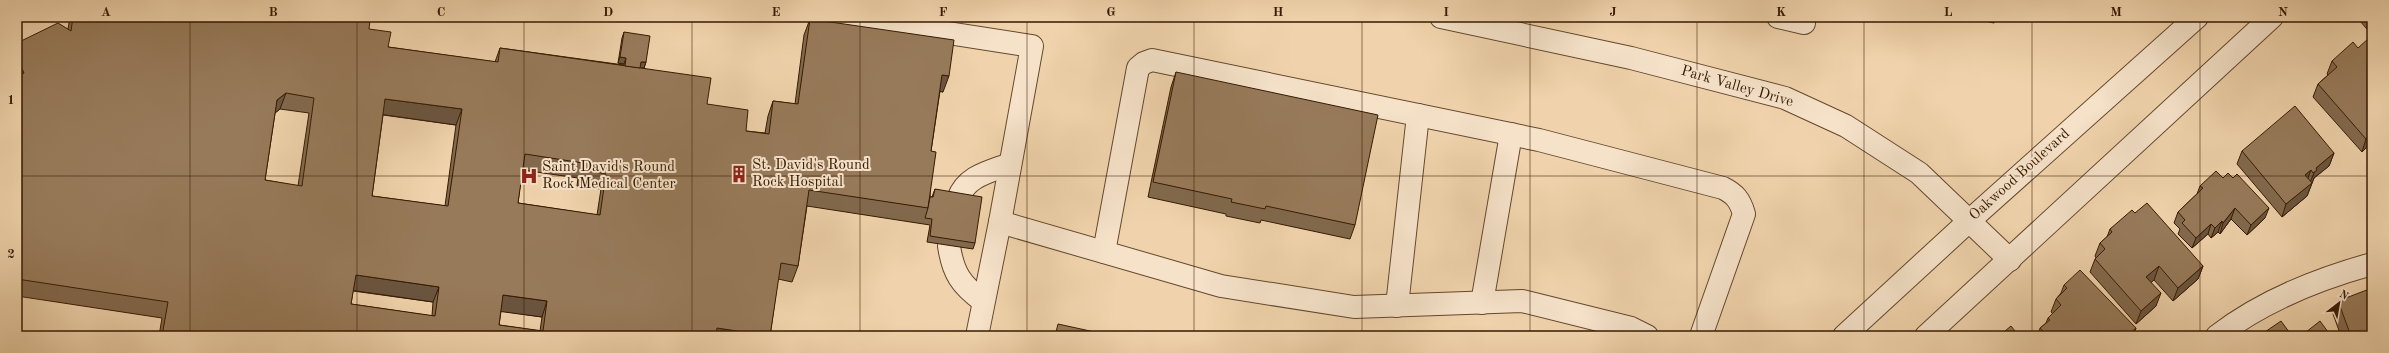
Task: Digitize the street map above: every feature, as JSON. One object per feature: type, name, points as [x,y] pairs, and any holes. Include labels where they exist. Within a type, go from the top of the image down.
[{"type":"street","points":[[845,17],[1032,46],[1000,222],[977,336]]},
{"type":"street","name":"Park Valley Drive","points":[[1441,17],[1465,19],[1631,58],[1785,98],[1846,126],[1919,173],[2010,260]]},
{"type":"street","points":[[1778,17],[1804,23]]},
{"type":"street","name":"Oakwood Boulevard","points":[[1844,336],[1969,221],[2197,17]]},
{"type":"street","points":[[1926,336],[2272,17]]},
{"type":"street","points":[[1104,252],[1138,68],[1144,62],[1152,60],[1511,134],[1723,188],[1733,193],[1740,203],[1744,214],[1742,224],[1701,336]]},
{"type":"street","points":[[1397,306],[1418,115]]},
{"type":"street","points":[[1482,303],[1511,134]]},
{"type":"street","points":[[958,199],[961,189],[976,176],[1010,164]]},
{"type":"street","points":[[1000,222],[1221,286],[1354,307],[1522,301],[1631,328],[1647,336]]},
{"type":"street","points":[[949,246],[952,267],[967,289],[983,301]]},
{"type":"street","points":[[2216,336],[2261,307],[2346,271],[2372,264]]},
{"type":"building","name":"Saint David's Round Rock Medical Center","points":[[73,17],[348,17],[370,20],[369,29],[391,32],[388,47],[498,62],[500,48],[711,78],[707,104],[748,110],[746,131],[769,134],[773,101],[798,104],[810,19],[954,40],[949,76],[942,75],[931,151],[936,152],[928,208],[809,190],[798,266],[781,263],[770,336],[717,328],[716,336],[162,336],[168,302],[17,279],[17,77],[24,73],[17,58],[17,43],[58,23],[71,31]],"holes":[[[286,93],[314,98],[302,186],[265,180],[277,100]],[[385,99],[462,109],[448,206],[372,196]],[[525,154],[583,163],[582,170],[606,174],[600,215],[518,203]],[[356,275],[439,287],[435,316],[351,304]],[[503,295],[547,301],[543,331],[499,325]]]},
{"type":"building","points":[[624,32],[650,36],[646,62],[641,62],[640,68],[625,66],[626,58],[620,57]]},
{"type":"building","points":[[2369,38],[2372,42],[2372,134],[2366,139],[2318,84],[2337,67],[2332,61],[2353,42],[2358,48]]},
{"type":"building","points":[[1176,72],[1378,115],[1355,225],[1266,206],[1265,209],[1231,202],[1232,199],[1153,182]]},
{"type":"building","points":[[2295,106],[2334,153],[2316,168],[2317,170],[2313,173],[2311,170],[2305,175],[2312,183],[2286,204],[2242,151]]},
{"type":"building","points":[[2216,171],[2223,178],[2228,173],[2233,178],[2237,174],[2269,208],[2251,225],[2235,208],[2223,223],[2222,221],[2215,228],[2211,224],[2196,238],[2182,223],[2185,220],[2178,212],[2203,188],[2200,186]]},
{"type":"building","points":[[935,189],[982,197],[975,243],[930,236],[932,219],[925,218],[930,197],[933,197]]},
{"type":"building","points":[[2147,203],[2203,266],[2178,288],[2159,266],[2146,277],[2161,293],[2141,311],[2095,259],[2105,249],[2100,243],[2112,232],[2110,229],[2132,210],[2135,213]]},
{"type":"building","points":[[2080,270],[2136,328],[2127,336],[2048,336],[2040,328],[2050,320],[2048,318],[2061,305],[2056,299],[2067,288],[2064,285]]},
{"type":"building","points":[[2372,288],[2372,336],[2351,336],[2338,301]]},
{"type":"building","points":[[2281,321],[2292,336],[2259,336]]},
{"type":"building","points":[[2320,321],[2331,336],[2301,336]]},
{"type":"building","points":[[1058,324],[1113,336],[1055,336]]},
{"type":"building","points":[[2011,326],[2019,336],[1999,336]]},
{"type":"place","name":"St. David's Round Rock Hospital","points":[[739,174]]},
{"type":"place","name":"Saint David's Round Rock Medical Center","points":[[529,176]]}]
